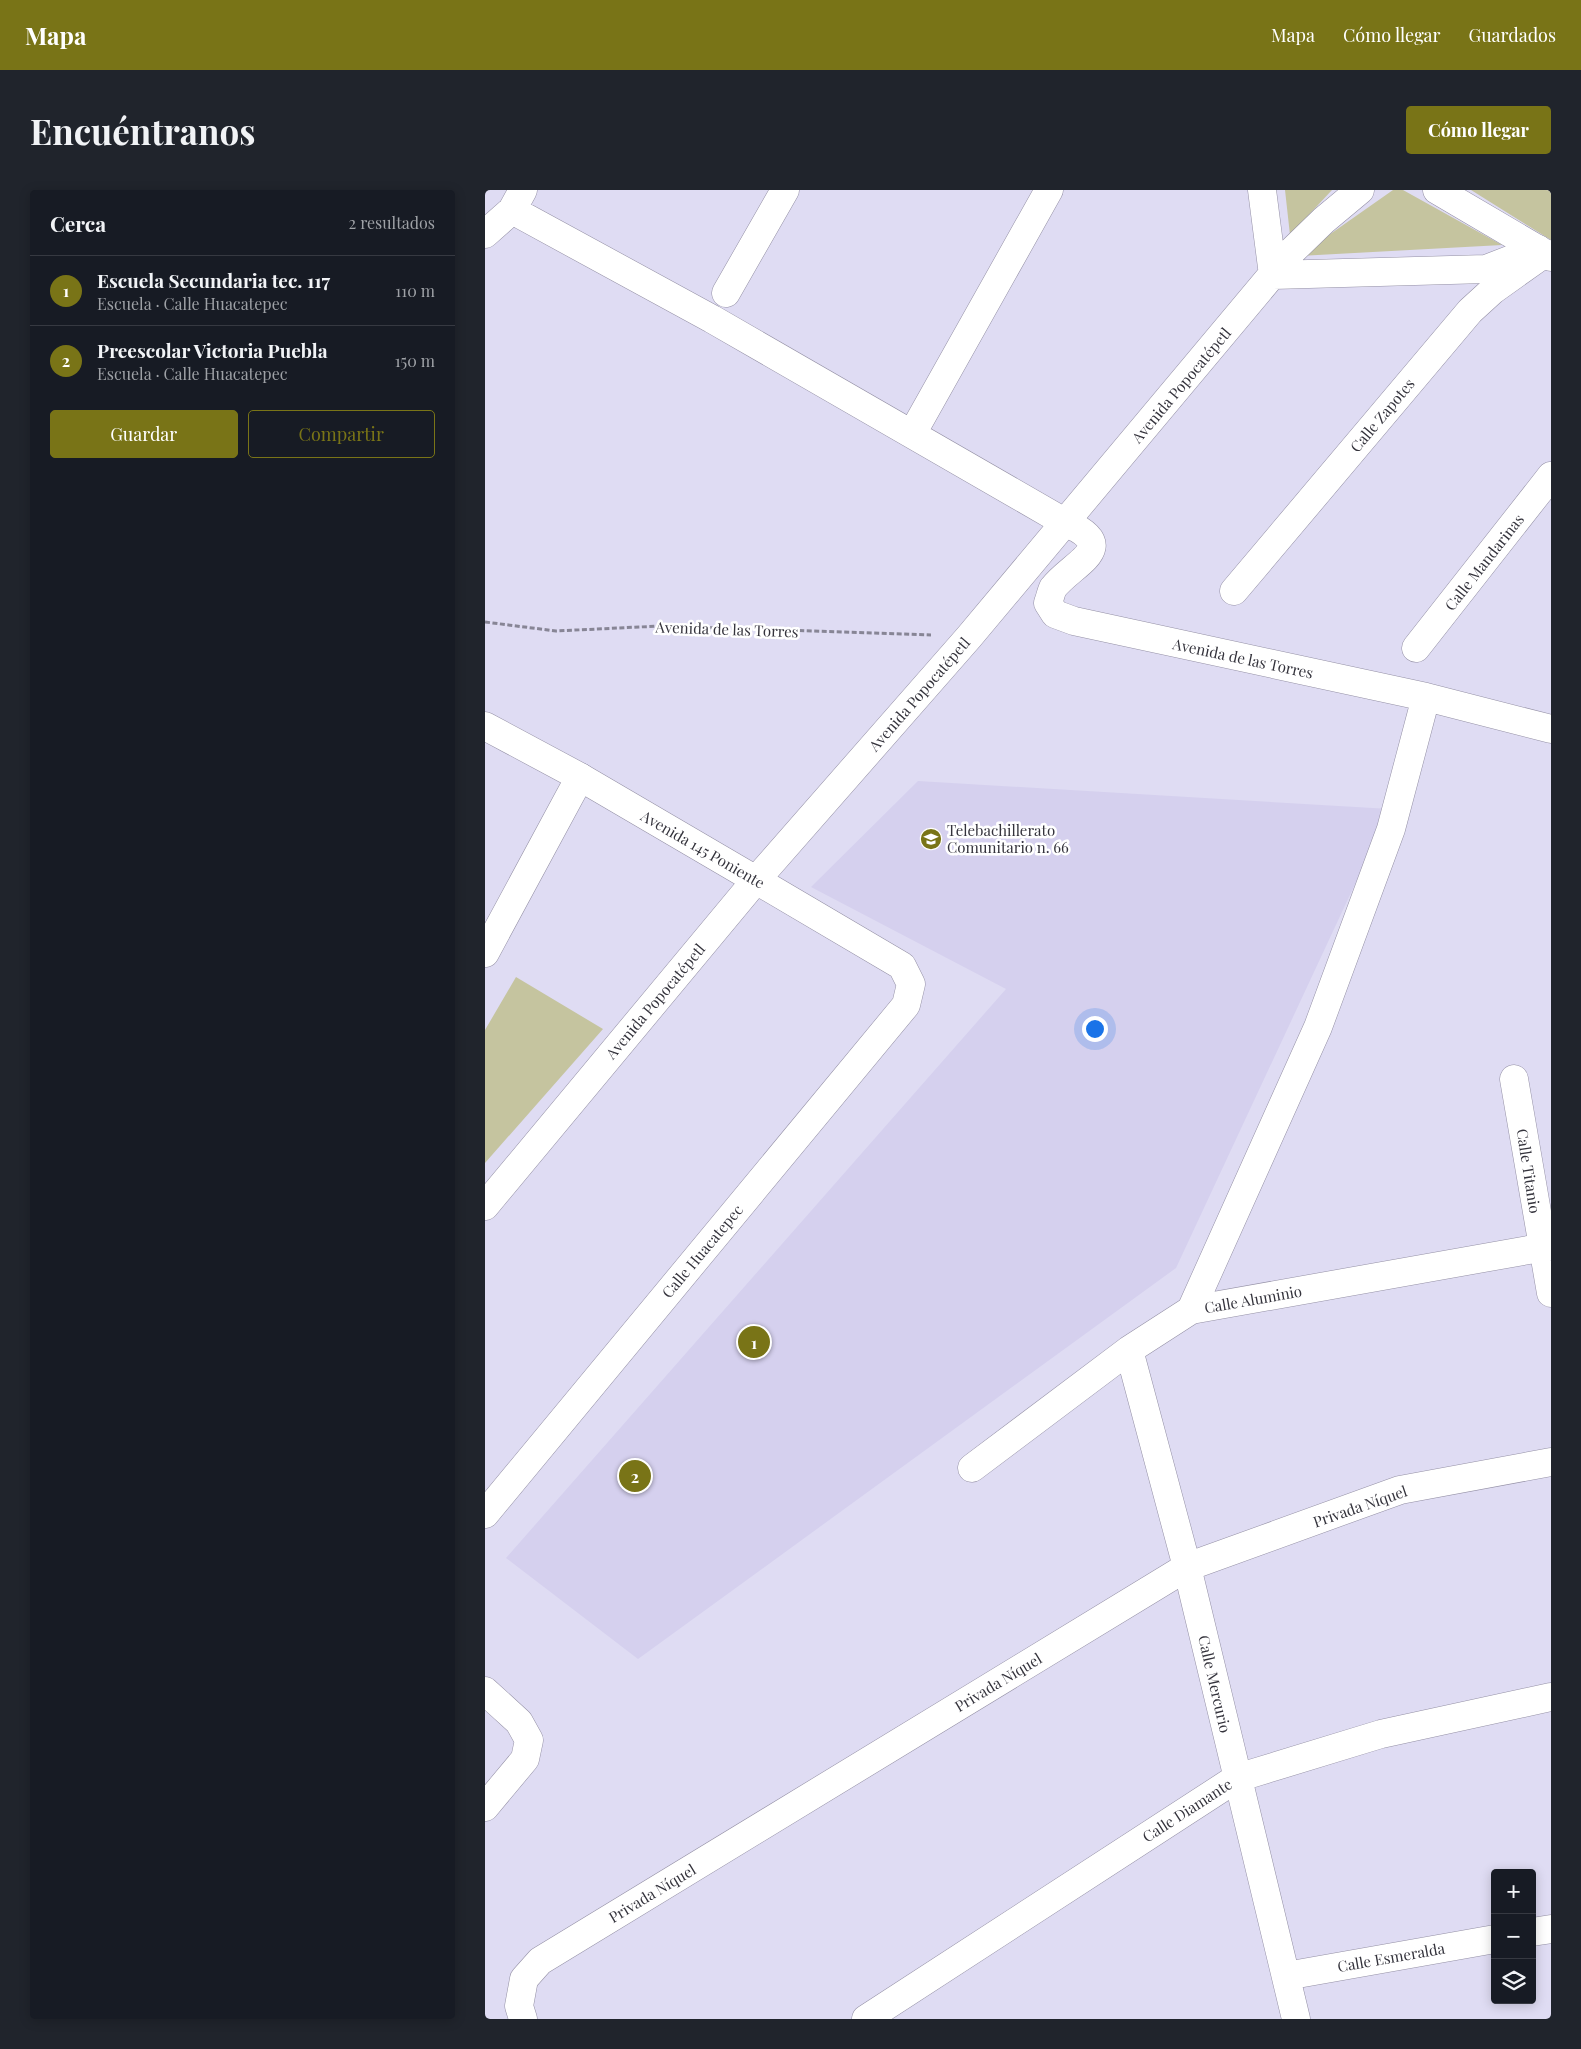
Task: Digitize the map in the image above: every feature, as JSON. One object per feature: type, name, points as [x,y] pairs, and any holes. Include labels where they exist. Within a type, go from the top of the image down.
[{"type":"street","points":[[726,293],[785,190]]},
{"type":"street","points":[[912,434],[1049,190]]},
{"type":"street","points":[[1262,190],[1273,275],[1486,269],[1544,253]]},
{"type":"street","name":"Avenida Popocatépetl","points":[[485,1206],[756,880],[969,637],[1292,251],[1324,220],[1360,190]]},
{"type":"street","points":[[1437,190],[1544,253]]},
{"type":"street","points":[[485,234],[518,200],[713,320],[1066,523]]},
{"type":"street","name":"Calle Zapotes","points":[[1234,591],[1470,311],[1493,290],[1544,253]]},
{"type":"street","name":"Calle Mandarinas","points":[[1416,648],[1551,476]]},
{"type":"street","name":"Avenida de las Torres","points":[[1066,523],[1090,537],[1092,545],[1088,556],[1053,589],[1048,603],[1055,614],[1165,642],[1426,697],[1550,729]]},
{"type":"street","points":[[1191,1310],[1318,1027],[1391,829],[1426,697]]},
{"type":"street","name":"Avenida 145 Poniente","points":[[485,726],[580,777],[902,966],[911,984]]},
{"type":"street","points":[[485,953],[580,777]]},
{"type":"street","name":"Calle Huacatepec","points":[[485,1514],[906,1005],[911,984]]},
{"type":"street","name":"Calle Titanio","points":[[1514,1079],[1546,1247],[1551,1293]]},
{"type":"street","name":"Calle Aluminio","points":[[972,1468],[1129,1350],[1191,1310],[1546,1247]]},
{"type":"street","name":"Calle Mercurio","points":[[1129,1350],[1187,1567],[1296,2019]]},
{"type":"street","name":"Privada Níquel","points":[[523,2019],[519,2006],[524,1979],[540,1960],[1187,1567],[1400,1490],[1551,1462]]},
{"type":"street","points":[[485,1691],[519,1722],[529,1740],[525,1759],[485,1807]]},
{"type":"street","name":"Calle Diamante","points":[[865,2019],[1237,1778],[1381,1734],[1551,1697]]},
{"type":"street","points":[[1536,1931],[1551,1929]]},
{"type":"street","name":"Calle Esmeralda","points":[[1286,1976],[1491,1940]]},
{"type":"path","name":"Avenida de las Torres","points":[[485,622],[556,631],[660,626],[969,637]]},
{"type":"shaded area","points":[[918,781],[1390,809],[1176,1268],[638,1659],[506,1558],[1006,989],[811,887]]},
{"type":"green space","points":[[1285,190],[1332,190],[1290,235]]},
{"type":"green space","points":[[1393,190],[1403,190],[1502,245],[1299,256]]},
{"type":"green space","points":[[1471,190],[1551,190],[1551,240]]},
{"type":"green space","points":[[516,977],[603,1029],[485,1163],[485,1030]]},
{"type":"place","name":"Telebachillerato Comunitario n. 66","points":[[931,839]]},
{"type":"place","name":"Escuela Secundaria tec. 117","points":[[754,1342]]},
{"type":"place","name":"Preescolar Victoria Puebla","points":[[635,1476]]}]
